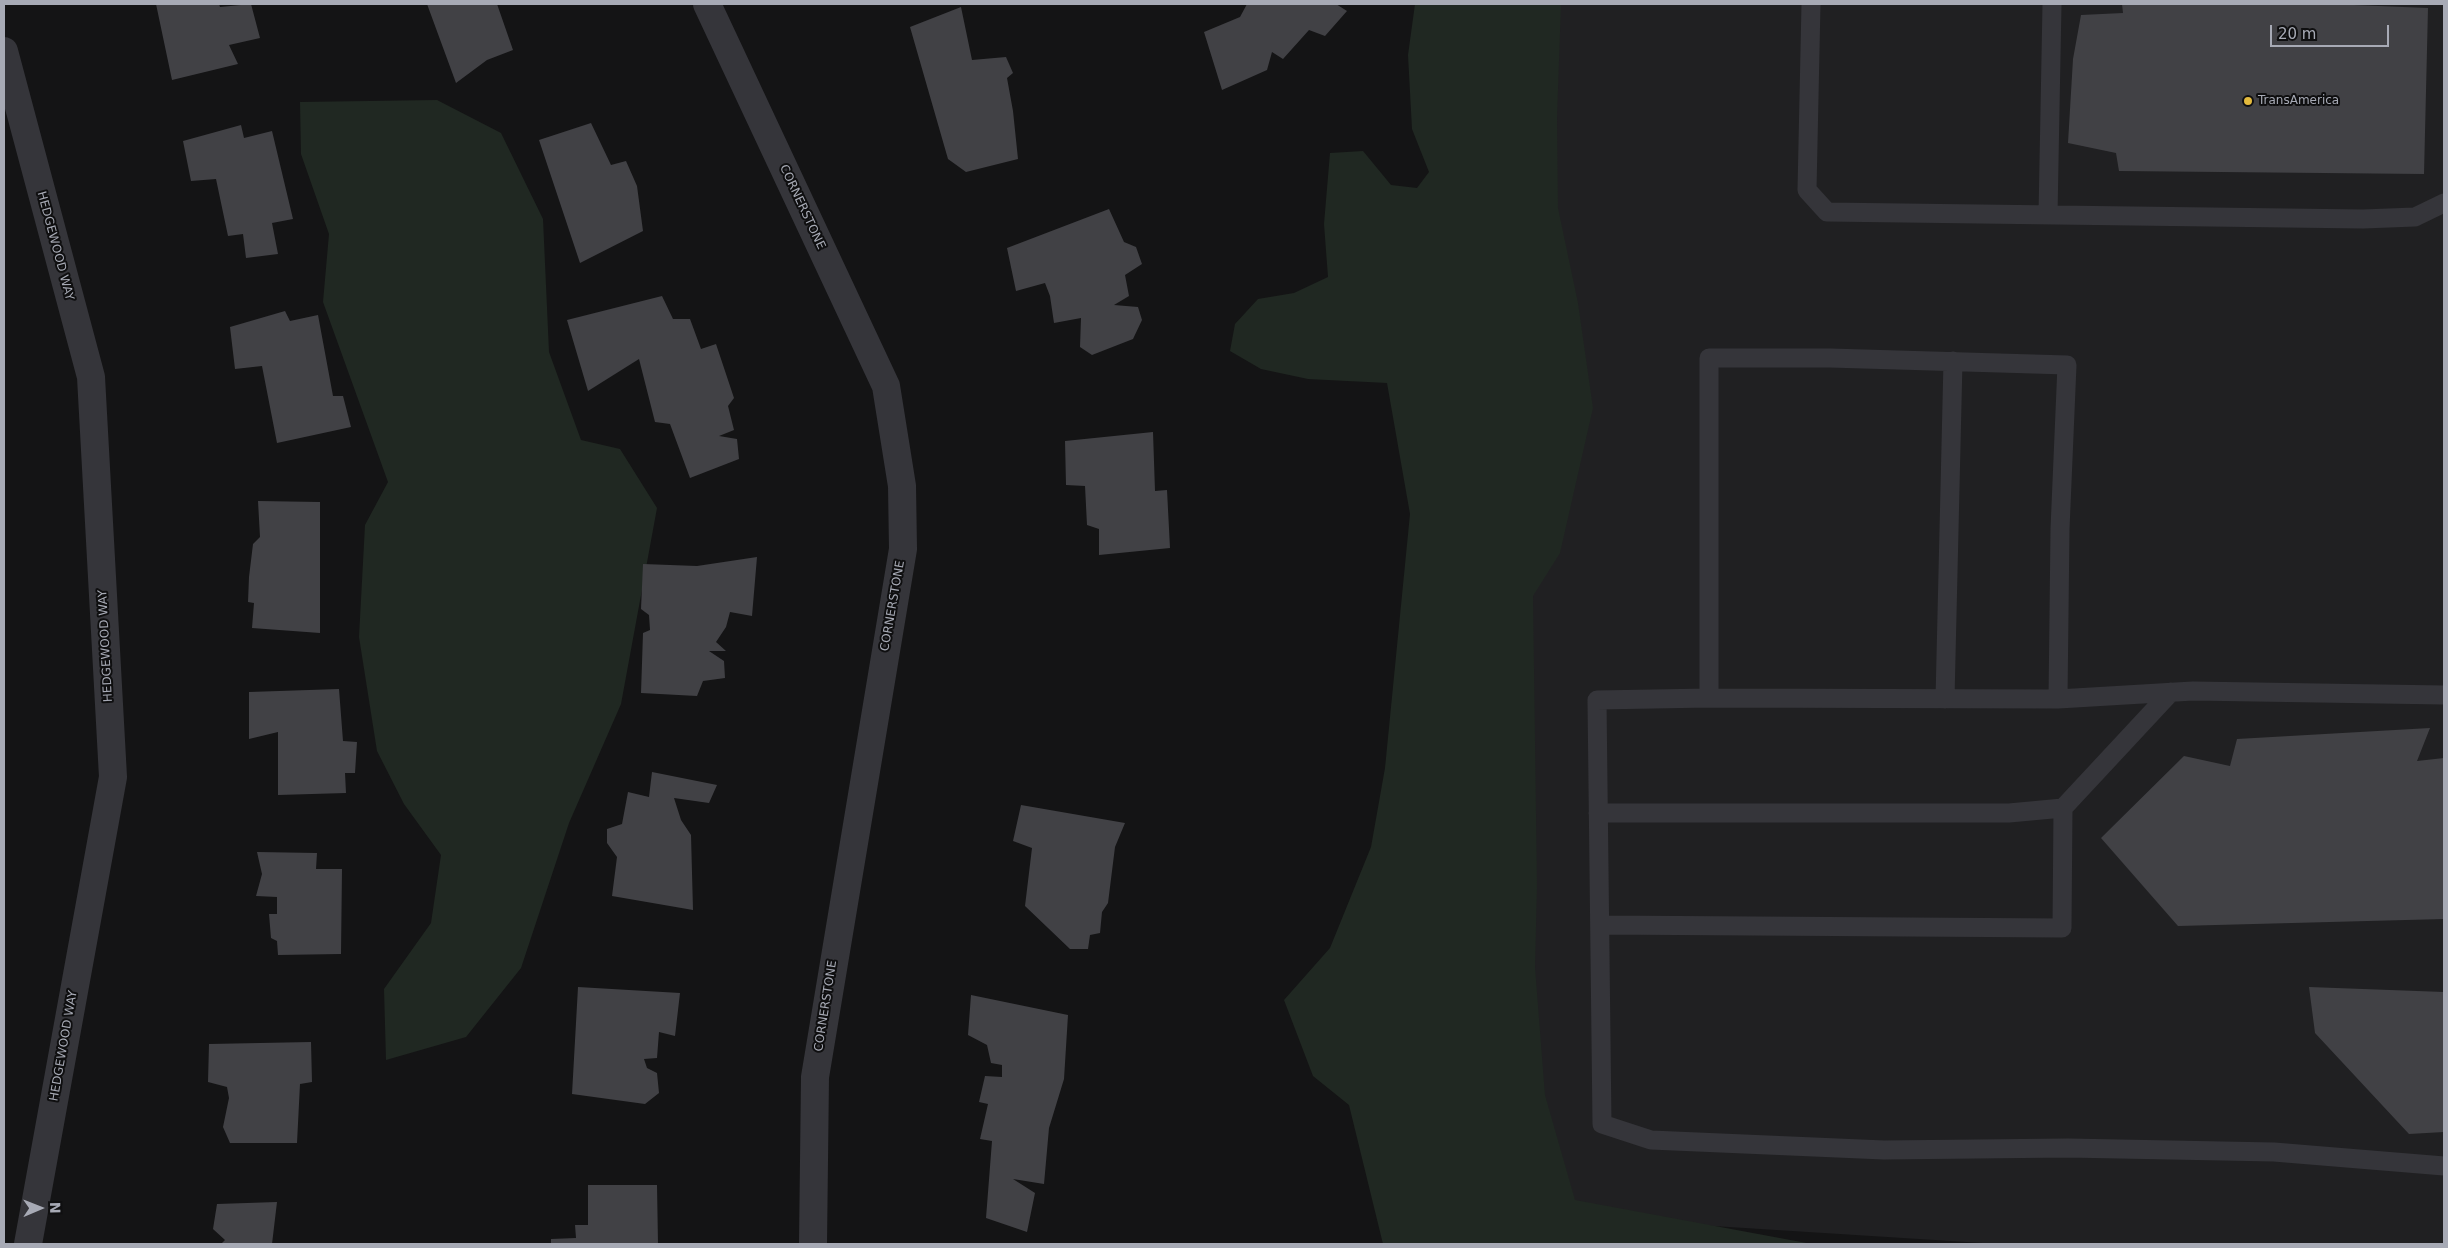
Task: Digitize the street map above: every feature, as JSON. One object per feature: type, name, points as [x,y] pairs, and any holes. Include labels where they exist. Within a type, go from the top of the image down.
[{"type":"street","name":"CORNERSTONE","points":[[707,4],[886,386],[902,486],[903,549],[814,1077],[813,1244]]},
{"type":"street","name":"HEDGEWOOD WAY","points":[[4,51],[91,377],[113,777],[28,1244]]},
{"type":"lane","points":[[1811,4],[1807,190],[1827,212],[2363,219],[2415,217],[2444,203]]},
{"type":"lane","points":[[2048,215],[2052,4]]},
{"type":"lane","points":[[1709,698],[1709,358],[1830,358],[2067,365],[2060,529],[2058,699]]},
{"type":"lane","points":[[1945,699],[1953,361]]},
{"type":"lane","points":[[1600,925],[2062,928],[2064,808],[2171,692]]},
{"type":"lane","points":[[2444,694],[2171,692],[2058,699],[1709,698],[1597,700],[1602,1124],[1651,1140],[1884,1150],[2068,1148],[2274,1152],[2444,1166]]},
{"type":"lane","points":[[1598,813],[2009,813],[2064,808]]},
{"type":"shaded area","points":[[1415,4],[1561,4],[1557,118],[1558,208],[1578,303],[1593,408],[1560,553],[1533,596],[1537,886],[1535,967],[1545,1095],[1575,1200],[1812,1244],[1383,1244],[1349,1105],[1313,1076],[1284,1000],[1330,948],[1371,847],[1385,768],[1410,514],[1387,383],[1308,379],[1261,369],[1230,351],[1235,324],[1258,299],[1294,293],[1328,277],[1324,224],[1330,153],[1363,151],[1391,185],[1417,188],[1429,172],[1412,129],[1408,55]]},
{"type":"shaded area","points":[[1500,4],[2444,4],[2444,1244],[1998,1244],[1523,1214]]},
{"type":"shaded area","points":[[437,100],[501,133],[543,219],[549,352],[581,440],[620,449],[657,508],[621,704],[569,823],[521,968],[466,1037],[386,1060],[384,989],[431,923],[441,855],[404,804],[377,751],[359,637],[365,525],[388,482],[323,302],[329,234],[301,154],[300,102]]},
{"type":"building","points":[[156,4],[219,4],[220,7],[251,4],[260,38],[229,45],[238,64],[172,80]]},
{"type":"building","points":[[427,4],[497,4],[513,50],[487,60],[456,83]]},
{"type":"building","points":[[1247,4],[1336,4],[1347,11],[1325,36],[1309,30],[1283,59],[1272,52],[1267,70],[1222,90],[1204,32],[1240,17]]},
{"type":"building","name":"TransAmerica","points":[[2122,4],[2329,4],[2428,8],[2424,174],[2119,171],[2116,153],[2068,143],[2073,59],[2081,15],[2123,13]]},
{"type":"building","points":[[961,7],[972,60],[1006,57],[1013,73],[1007,78],[1013,111],[1018,159],[966,172],[948,159],[910,27]]},
{"type":"building","points":[[591,123],[611,165],[626,161],[637,186],[643,231],[580,263],[539,140]]},
{"type":"building","points":[[241,125],[244,138],[272,131],[293,219],[272,223],[278,254],[246,258],[243,234],[228,236],[216,179],[191,181],[183,141]]},
{"type":"building","points":[[1109,209],[1124,242],[1136,247],[1142,264],[1125,275],[1129,296],[1114,305],[1138,307],[1142,320],[1133,339],[1092,355],[1080,347],[1081,318],[1054,323],[1050,296],[1045,283],[1016,291],[1007,248]]},
{"type":"building","points":[[662,296],[673,319],[690,319],[701,349],[716,344],[734,398],[728,406],[734,430],[719,436],[737,439],[739,459],[690,478],[670,424],[655,422],[639,359],[588,391],[567,320]]},
{"type":"building","points":[[285,311],[290,321],[318,315],[333,396],[343,396],[351,427],[277,443],[262,366],[235,369],[230,327]]},
{"type":"building","points":[[1153,432],[1155,491],[1167,490],[1170,548],[1099,555],[1099,529],[1087,525],[1085,486],[1066,485],[1065,441]]},
{"type":"building","points":[[258,501],[320,502],[320,633],[252,628],[254,603],[248,602],[249,577],[253,544],[260,537]]},
{"type":"building","points":[[757,557],[752,616],[730,612],[726,627],[716,642],[726,651],[709,651],[724,661],[725,678],[703,681],[697,696],[641,693],[643,633],[650,630],[649,615],[641,609],[643,564],[697,566]]},
{"type":"building","points":[[339,689],[343,741],[357,742],[355,773],[345,773],[346,793],[278,795],[278,732],[249,739],[249,692]]},
{"type":"building","points":[[2430,728],[2417,761],[2444,758],[2444,919],[2178,926],[2101,838],[2184,756],[2230,766],[2237,739]]},
{"type":"building","points":[[652,772],[717,785],[709,803],[674,798],[681,820],[691,835],[693,910],[612,896],[617,857],[607,843],[607,829],[622,824],[628,792],[649,797]]},
{"type":"building","points":[[1021,805],[1125,823],[1115,847],[1108,903],[1102,912],[1100,933],[1090,935],[1088,949],[1070,949],[1025,906],[1032,848],[1013,841]]},
{"type":"building","points":[[257,852],[317,853],[316,869],[342,869],[341,954],[278,955],[277,941],[271,938],[269,914],[277,914],[277,897],[256,896],[262,874]]},
{"type":"building","points":[[578,987],[680,993],[675,1036],[659,1032],[657,1058],[644,1059],[647,1068],[657,1073],[659,1093],[645,1104],[572,1094]]},
{"type":"building","points":[[2309,987],[2444,992],[2444,1132],[2409,1134],[2315,1033]]},
{"type":"building","points":[[971,995],[1068,1015],[1064,1079],[1049,1128],[1044,1184],[1013,1179],[1035,1193],[1027,1232],[986,1218],[992,1141],[980,1139],[988,1104],[979,1102],[985,1076],[1002,1077],[1002,1065],[991,1063],[987,1045],[968,1035]]},
{"type":"building","points":[[311,1042],[312,1082],[300,1084],[297,1143],[230,1143],[223,1127],[229,1098],[227,1087],[208,1082],[209,1044]]},
{"type":"building","points":[[588,1185],[657,1185],[658,1244],[551,1244],[551,1239],[576,1238],[575,1225],[588,1225]]},
{"type":"building","points":[[277,1202],[272,1244],[221,1244],[225,1240],[213,1229],[217,1204]]},
{"type":"place","name":"TransAmerica","points":[[2248,101]]}]
